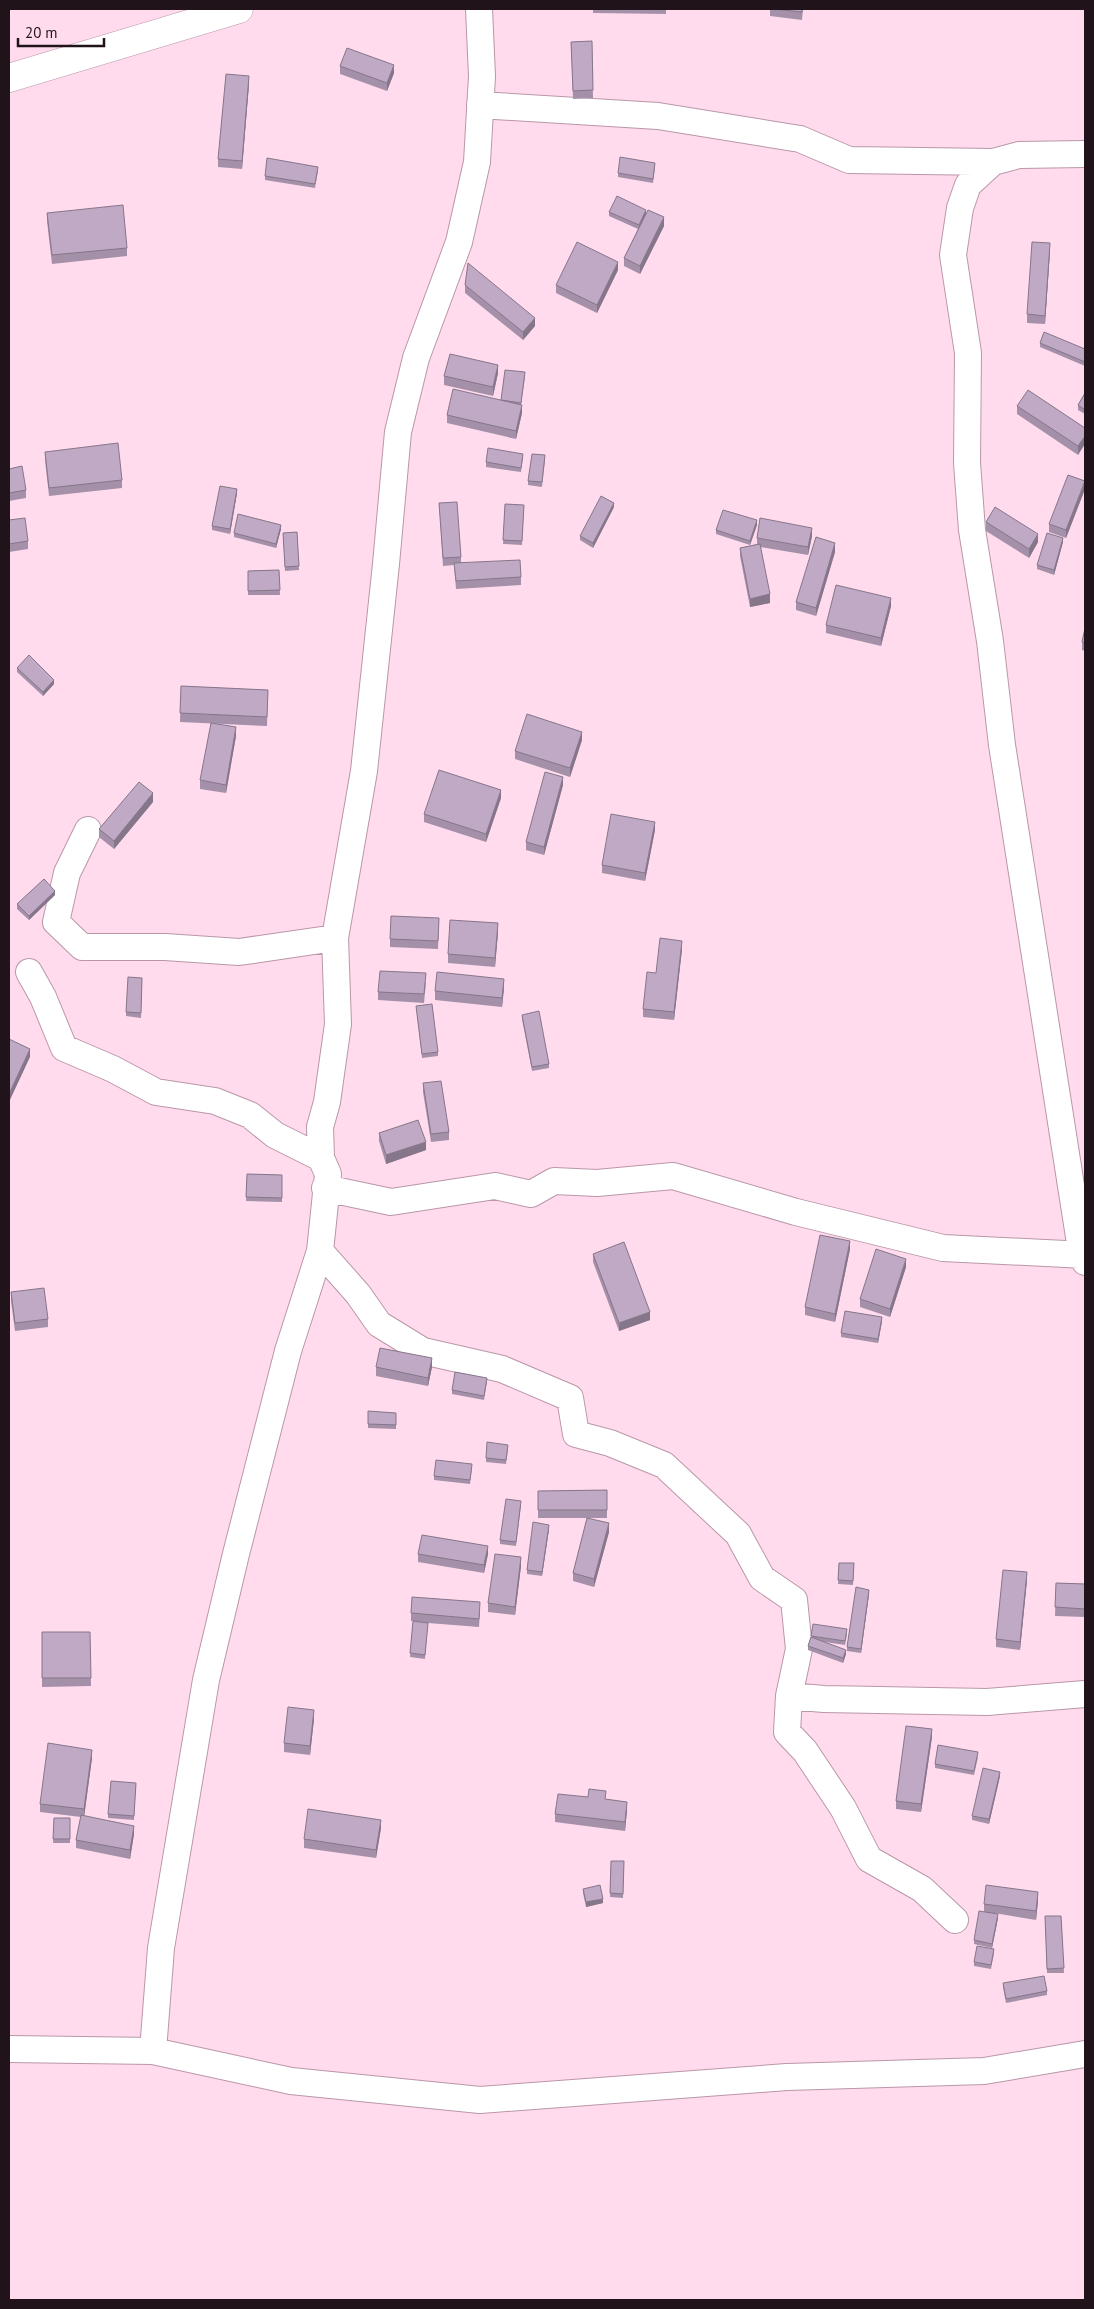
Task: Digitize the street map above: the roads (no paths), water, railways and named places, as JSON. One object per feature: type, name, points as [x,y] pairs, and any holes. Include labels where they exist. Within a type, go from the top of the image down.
[{"type":"street","points":[[9,78],[239,9]]},
{"type":"street","points":[[153,2051],[161,1948],[206,1680],[288,1351],[320,1251],[328,1174],[321,1158],[320,1127],[327,1102],[338,1024],[334,938],[364,771],[398,432],[416,358],[459,242],[477,162],[482,76],[478,9]]},
{"type":"street","points":[[480,106],[658,116],[800,139],[849,160],[993,162],[1019,155],[1085,154]]},
{"type":"street","points":[[326,1188],[391,1202],[494,1186],[530,1194],[554,1181],[597,1183],[673,1176],[796,1212],[943,1248],[1084,1258],[1002,745],[990,641],[972,530],[967,463],[968,353],[953,255],[960,208],[968,185],[993,162]]},
{"type":"street","points":[[88,830],[67,873],[56,922],[82,947],[165,947],[239,952],[334,938]]},
{"type":"street","points":[[29,972],[44,996],[64,1048],[113,1069],[156,1092],[215,1101],[250,1115],[275,1135],[321,1158]]},
{"type":"street","points":[[320,1251],[358,1294],[379,1324],[423,1352],[502,1369],[570,1398],[576,1434],[610,1443],[664,1465],[738,1534],[762,1578],[794,1600],[799,1649],[789,1696],[787,1732],[805,1751],[844,1808],[870,1859],[922,1889],[955,1920]]},
{"type":"street","points":[[789,1696],[824,1699],[987,1702],[1085,1694]]},
{"type":"street","points":[[9,2049],[153,2051],[291,2081],[480,2100],[787,2077],[984,2071],[1085,2054]]}]
